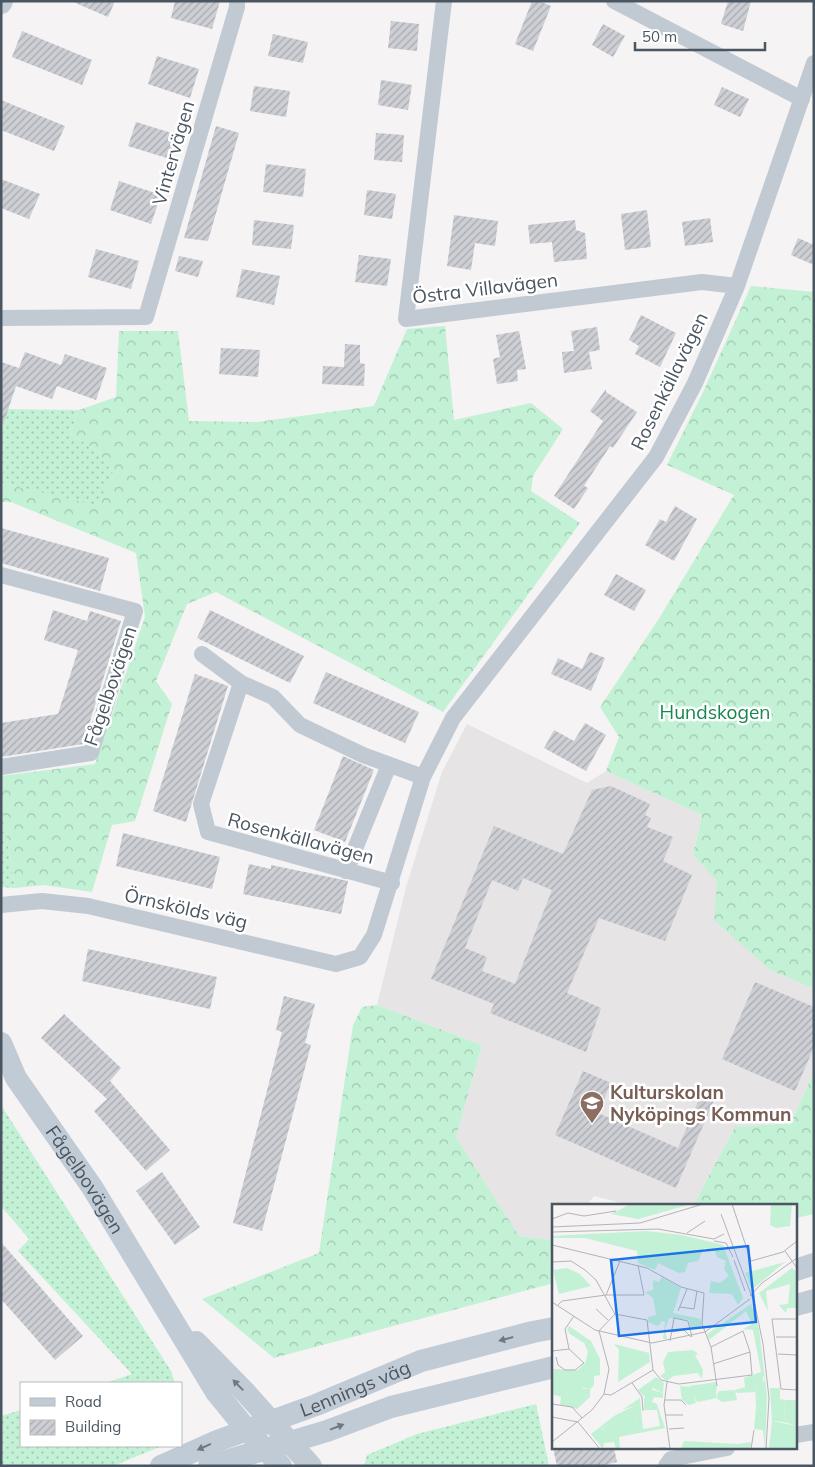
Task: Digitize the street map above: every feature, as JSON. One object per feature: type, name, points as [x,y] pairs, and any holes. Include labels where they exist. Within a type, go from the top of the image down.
[{"type":"main road","name":"Fågelbovägen","points":[[1,1043],[16,1078],[92,1187],[216,1392],[247,1430],[281,1466]]},
{"type":"main road","points":[[798,1269],[814,1264]]},
{"type":"main road","points":[[798,1281],[814,1277]]},
{"type":"main road","points":[[798,1304],[814,1300]]},
{"type":"main road","points":[[798,1314],[814,1311]]},
{"type":"main road","name":"Fågelbovägen","points":[[170,1316],[271,1421],[311,1466]]},
{"type":"main road","name":"Lennings väg","points":[[161,1466],[421,1361],[552,1328]]},
{"type":"main road","name":"Lennings väg","points":[[209,1466],[327,1431],[391,1407],[552,1367]]},
{"type":"street","name":"Vintervägen","points":[[1,318],[146,316],[232,25],[237,1]]},
{"type":"street","name":"Östra Villavägen","points":[[444,1],[406,319],[702,282],[737,286]]},
{"type":"street","points":[[614,1],[802,99]]},
{"type":"street","name":"Rosenkällavägen","points":[[360,957],[374,936],[392,883],[423,777],[453,718],[656,457],[695,383],[737,286],[814,63]]},
{"type":"street","name":"Fågelbovägen","points":[[1,575],[135,611],[91,753],[1,767]]},
{"type":"street","points":[[202,654],[242,683],[273,697],[300,725],[363,755],[423,777]]},
{"type":"street","name":"Rosenkällavägen","points":[[242,683],[201,804],[208,832],[392,883]]},
{"type":"street","points":[[346,871],[389,765]]},
{"type":"street","name":"Örnskölds väg","points":[[1,905],[42,901],[88,906],[336,964],[360,957]]},
{"type":"street","points":[[798,1435],[814,1432]]},
{"type":"street","points":[[666,1466],[671,1459],[717,1450]]},
{"type":"shaded area","points":[[467,724],[587,783],[606,771],[702,815],[693,855],[717,881],[715,920],[770,970],[814,989],[814,1072],[791,1123],[735,1127],[694,1204],[625,1204],[594,1196],[588,1204],[552,1204],[552,1240],[519,1236],[456,1137],[482,1045],[377,1005],[406,887],[442,772]]},
{"type":"green space","name":"Hundskogen","points":[[751,286],[814,292],[814,989],[770,970],[714,920],[717,881],[693,855],[702,815],[606,771],[619,737],[600,707],[658,620],[734,495],[667,465],[704,390]]},
{"type":"green space","points":[[445,326],[454,420],[531,403],[563,429],[533,476],[531,491],[580,523],[443,712],[216,592],[187,604],[156,681],[172,704],[135,821],[112,825],[92,892],[44,885],[15,888],[1,801],[1,776],[95,764],[145,617],[136,553],[11,502],[1,502],[1,483],[96,505],[114,475],[98,451],[70,434],[79,410],[116,397],[119,331],[178,331],[189,421],[257,422],[374,406],[407,329]]},
{"type":"green space","points":[[1,409],[79,410],[70,434],[98,451],[114,475],[96,506],[1,483]]},
{"type":"green space","points":[[1,801],[15,888],[1,887]]},
{"type":"green space","points":[[377,1005],[482,1045],[456,1137],[519,1236],[552,1240],[552,1284],[274,1358],[202,1299],[319,1253],[353,1025],[362,1007]]},
{"type":"green space","points":[[814,1072],[814,1214],[798,1218],[798,1204],[694,1204],[735,1127],[791,1123]]},
{"type":"green space","points":[[1,1105],[171,1371],[175,1382],[108,1382],[132,1374],[18,1251],[29,1239],[1,1206]]},
{"type":"green space","points":[[536,1404],[549,1466],[364,1466],[367,1455],[417,1434]]},
{"type":"green space","points":[[20,1410],[20,1447],[160,1447],[113,1466],[1,1466],[1,1416]]},
{"type":"building","points":[[71,1],[115,1],[108,17]]},
{"type":"building","points":[[175,1],[220,1],[212,29],[171,18]]},
{"type":"building","points":[[532,1],[539,1],[551,6],[533,51],[515,44]]},
{"type":"building","points":[[728,1],[751,1],[743,31],[721,24]]},
{"type":"building","points":[[391,21],[419,24],[417,51],[388,48]]},
{"type":"building","points":[[603,24],[625,36],[613,57],[592,45]]},
{"type":"building","points":[[22,31],[92,60],[82,85],[12,57]]},
{"type":"building","points":[[273,34],[308,42],[303,63],[268,56]]},
{"type":"building","points":[[157,56],[199,69],[190,98],[148,84]]},
{"type":"building","points":[[381,80],[412,85],[408,110],[378,105]]},
{"type":"building","points":[[254,86],[290,91],[286,117],[250,111]]},
{"type":"building","points":[[722,87],[749,99],[740,117],[714,105]]},
{"type":"building","points":[[1,100],[65,126],[54,151],[1,130]]},
{"type":"building","points":[[136,122],[178,135],[170,159],[128,146]]},
{"type":"building","points":[[216,126],[239,133],[208,241],[184,238]]},
{"type":"building","points":[[376,133],[404,135],[402,162],[374,160]]},
{"type":"building","points":[[266,164],[306,169],[303,197],[263,192]]},
{"type":"building","points":[[1,179],[40,194],[29,219],[1,208]]},
{"type":"building","points":[[119,181],[161,195],[151,224],[110,210]]},
{"type":"building","points":[[367,190],[396,194],[392,219],[364,215]]},
{"type":"building","points":[[647,210],[651,247],[625,250],[621,214]]},
{"type":"building","points":[[454,215],[498,221],[495,246],[475,243],[471,270],[447,266]]},
{"type":"building","points":[[710,218],[713,242],[685,246],[682,222]]},
{"type":"building","points":[[254,220],[294,225],[291,249],[252,245]]},
{"type":"building","points":[[575,220],[576,230],[585,233],[587,259],[554,262],[552,242],[530,244],[528,225]]},
{"type":"building","points":[[798,238],[814,245],[814,265],[791,255]]},
{"type":"building","points":[[96,249],[139,261],[131,289],[88,277]]},
{"type":"building","points":[[359,255],[391,259],[387,286],[355,282]]},
{"type":"building","points":[[179,256],[203,261],[198,277],[175,271]]},
{"type":"building","points":[[242,269],[280,276],[274,305],[236,297]]},
{"type":"building","points":[[641,315],[676,333],[660,367],[635,354],[639,346],[629,340]]},
{"type":"building","points":[[597,327],[600,350],[589,352],[592,369],[564,373],[562,352],[574,351],[571,331]]},
{"type":"building","points":[[519,331],[526,369],[517,370],[518,381],[497,384],[493,359],[500,357],[496,335]]},
{"type":"building","points":[[345,344],[360,345],[360,363],[365,364],[364,386],[322,384],[323,366],[344,367]]},
{"type":"building","points":[[221,348],[260,350],[258,377],[219,374]]},
{"type":"building","points":[[25,352],[61,365],[65,354],[107,368],[96,400],[57,386],[52,399],[16,386],[4,422],[1,422],[1,362],[19,368]]},
{"type":"building","points":[[606,389],[606,392],[637,412],[613,448],[610,446],[584,486],[588,488],[574,509],[554,496],[603,421],[590,411]]},
{"type":"building","points":[[675,506],[697,519],[674,561],[645,545],[660,519],[666,522]]},
{"type":"building","points":[[1,528],[109,558],[100,591],[1,563]]},
{"type":"building","points":[[616,574],[646,590],[634,611],[604,595]]},
{"type":"building","points":[[53,610],[87,621],[90,611],[121,621],[83,744],[1,757],[1,723],[58,714],[78,650],[44,640]]},
{"type":"building","points":[[210,610],[304,656],[290,683],[197,638]]},
{"type":"building","points":[[590,652],[605,658],[591,691],[551,674],[558,658],[582,669]]},
{"type":"building","points":[[326,672],[419,712],[405,743],[313,703]]},
{"type":"building","points":[[195,674],[228,686],[186,822],[153,811]]},
{"type":"building","points":[[585,723],[606,735],[586,771],[544,748],[554,730],[574,741]]},
{"type":"building","points":[[343,756],[374,770],[345,842],[314,830]]},
{"type":"building","points":[[611,786],[650,804],[645,815],[651,818],[647,827],[673,837],[663,861],[692,875],[665,941],[599,918],[567,993],[601,1008],[586,1052],[490,1013],[494,1004],[431,979],[494,826],[563,854],[592,790]],"holes":[[[523,878],[552,890],[515,984],[482,971],[487,957],[465,948],[492,880],[518,891]]]},
{"type":"building","points":[[123,833],[220,857],[212,889],[116,866]]},
{"type":"building","points":[[249,864],[271,869],[271,865],[348,881],[341,914],[243,894]]},
{"type":"building","points":[[88,949],[217,977],[210,1009],[82,981]]},
{"type":"building","points":[[755,982],[814,1007],[814,1047],[795,1091],[722,1059]]},
{"type":"building","points":[[284,996],[315,1004],[305,1043],[311,1045],[262,1231],[233,1223],[282,1032],[276,1030]]},
{"type":"building","points":[[64,1014],[121,1068],[110,1081],[170,1150],[146,1171],[94,1111],[107,1099],[41,1038]]},
{"type":"building","name":"Kulturskolan Nyköpings Kommun","points":[[583,1071],[611,1083],[598,1113],[678,1148],[704,1088],[717,1093],[676,1188],[555,1135]]},
{"type":"building","points":[[162,1172],[200,1227],[175,1245],[136,1191]]},
{"type":"building","points":[[1,1242],[83,1336],[55,1360],[1,1299]]},
{"type":"building","points":[[553,1450],[614,1450],[617,1462],[600,1466],[557,1466]]},
{"type":"place","name":"Kulturskolan Nyköpings Kommun","points":[[592,1124]]}]
